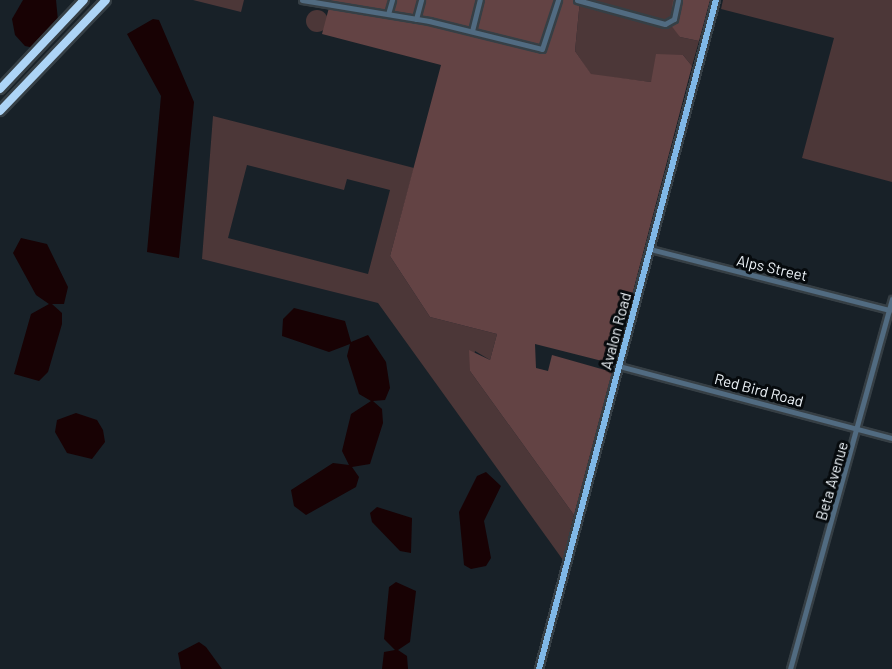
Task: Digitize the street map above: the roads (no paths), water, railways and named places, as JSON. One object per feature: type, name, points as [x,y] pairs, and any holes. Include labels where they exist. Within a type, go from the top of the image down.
[{"type":"highway","points":[[0,89],[30,61],[84,0]]},
{"type":"highway","points":[[0,111],[48,66],[106,0]]},
{"type":"main road","name":"Avalon Road","points":[[539,668],[716,0]]},
{"type":"street","points":[[302,0],[361,8],[416,19],[542,49],[558,0]]},
{"type":"street","points":[[361,8],[363,0]]},
{"type":"street","points":[[388,14],[392,0]]},
{"type":"street","points":[[416,19],[421,0]]},
{"type":"street","points":[[471,31],[480,0]]},
{"type":"street","points":[[577,0],[666,24],[674,19],[678,0]]},
{"type":"street","name":"Alps Street","points":[[650,249],[889,310]]},
{"type":"street","name":"Beta Avenue","points":[[790,669],[859,429],[892,299]]},
{"type":"street","name":"Red Bird Road","points":[[619,366],[892,438]]},
{"type":"street","points":[[539,668],[548,669]]}]
